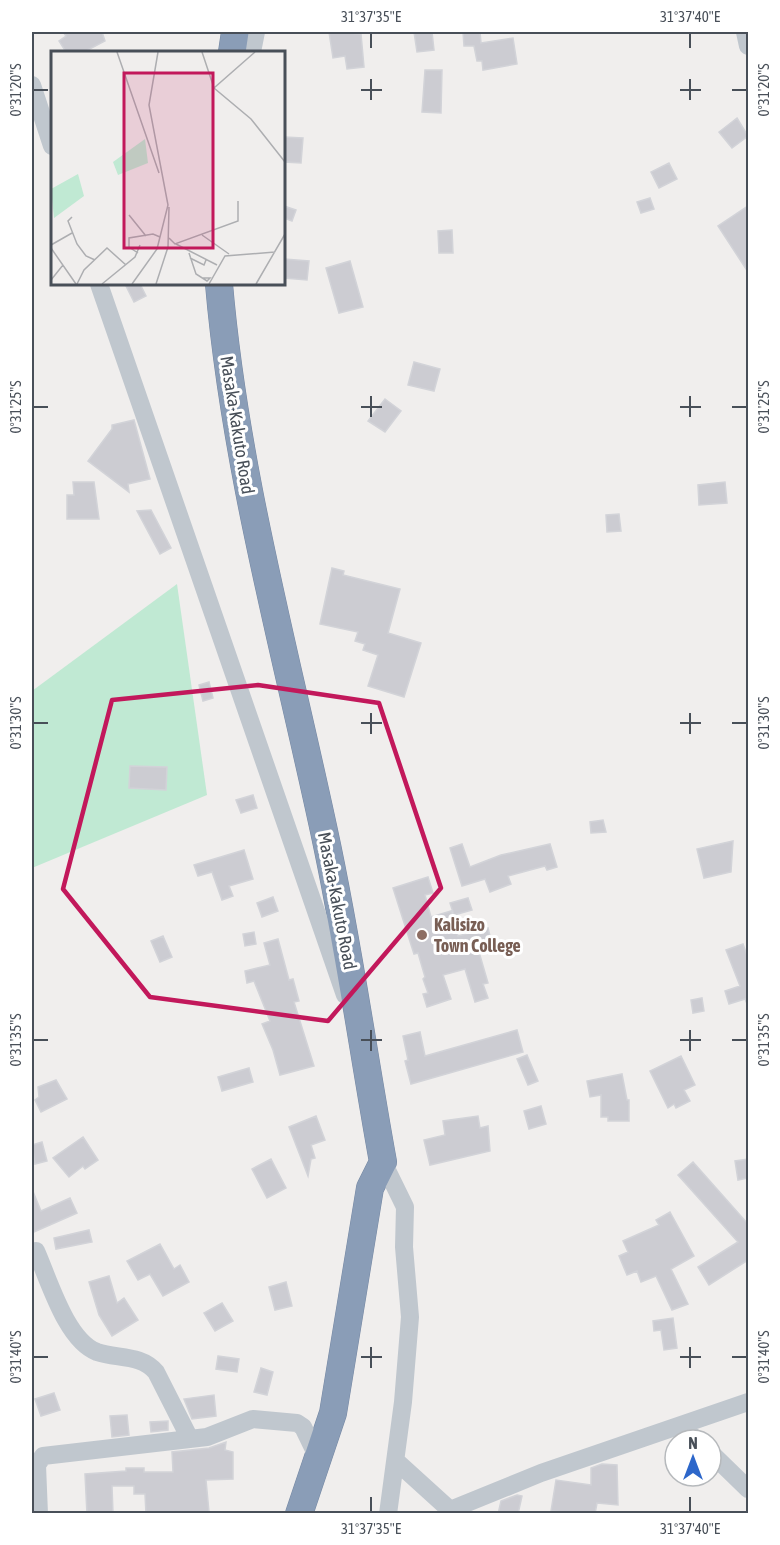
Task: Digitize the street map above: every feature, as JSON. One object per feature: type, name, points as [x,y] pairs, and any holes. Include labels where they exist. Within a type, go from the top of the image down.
[{"type":"highway","points":[[232,51],[235,32]]},
{"type":"highway","name":"Masaka-Kakuto Road","points":[[219,285],[226,362],[250,506],[325,833],[383,1162]]},
{"type":"highway","points":[[299,1514],[335,1403],[370,1188],[383,1162]]},
{"type":"street","points":[[252,51],[256,32]]},
{"type":"street","points":[[745,32],[748,45]]},
{"type":"street","points":[[32,85],[51,143]]},
{"type":"street","points":[[99,285],[360,1040]]},
{"type":"street","points":[[383,1162],[405,1208],[404,1246],[409,1277],[410,1317],[396,1461],[388,1514]]},
{"type":"street","points":[[36,1251],[76,1338],[97,1352],[149,1364],[156,1372],[190,1439]]},
{"type":"street","points":[[677,1428],[748,1402]]},
{"type":"street","points":[[39,1514],[37,1465],[43,1456],[207,1437],[253,1419],[287,1420],[303,1427],[318,1458]]},
{"type":"street","points":[[396,1461],[452,1512],[542,1473],[663,1433]]},
{"type":"street","points":[[723,1465],[748,1489]]},
{"type":"highlighted area","points":[[258,685],[379,703],[441,888],[328,1021],[150,997],[63,889],[112,700]]},
{"type":"green space","points":[[177,584],[207,795],[32,868],[32,691]]},
{"type":"building","points":[[63,32],[102,32],[105,41],[86,51],[65,51],[59,41],[66,36]]},
{"type":"building","points":[[329,32],[361,34],[364,67],[347,69],[345,56],[333,58]]},
{"type":"building","points":[[414,32],[432,32],[434,50],[417,52]]},
{"type":"building","points":[[463,32],[480,32],[481,43],[513,38],[517,64],[483,70],[482,61],[477,61],[474,46],[464,46]]},
{"type":"building","points":[[425,70],[442,70],[441,113],[422,112]]},
{"type":"building","points":[[737,118],[748,136],[732,148],[719,132]]},
{"type":"building","points":[[285,137],[303,138],[301,163],[285,162]]},
{"type":"building","points":[[669,163],[677,179],[659,188],[651,172]]},
{"type":"building","points":[[650,198],[654,209],[641,213],[637,202]]},
{"type":"building","points":[[285,206],[296,210],[292,221],[285,218]]},
{"type":"building","points":[[748,206],[748,272],[718,226]]},
{"type":"building","points":[[452,230],[453,253],[439,253],[438,231]]},
{"type":"building","points":[[285,259],[309,261],[307,280],[285,278]]},
{"type":"building","points":[[350,261],[363,307],[339,313],[326,268]]},
{"type":"building","points":[[126,285],[140,285],[146,296],[134,302]]},
{"type":"building","points":[[414,362],[440,369],[434,391],[408,385]]},
{"type":"building","points":[[385,399],[401,411],[385,432],[368,421]]},
{"type":"building","points":[[134,420],[150,479],[128,484],[129,492],[88,461],[112,429],[112,425]]},
{"type":"building","points":[[73,482],[94,482],[99,519],[67,519],[67,495],[74,495]]},
{"type":"building","points":[[725,482],[727,503],[699,505],[698,485]]},
{"type":"building","points":[[151,510],[171,548],[160,554],[137,511]]},
{"type":"building","points":[[619,514],[621,531],[607,532],[606,515]]},
{"type":"building","points":[[332,568],[344,571],[343,575],[400,589],[388,633],[421,643],[404,697],[368,686],[378,655],[363,650],[365,644],[355,641],[358,632],[320,624]]},
{"type":"building","points":[[209,682],[213,698],[203,701],[199,685]]},
{"type":"building","points":[[130,766],[167,767],[166,790],[129,788]]},
{"type":"building","points":[[253,795],[257,808],[241,813],[236,800]]},
{"type":"building","points":[[603,820],[606,832],[591,833],[590,822]]},
{"type":"building","points":[[733,841],[731,872],[704,878],[697,849]]},
{"type":"building","points":[[462,844],[470,867],[501,855],[550,844],[557,867],[547,870],[545,866],[508,876],[511,884],[490,892],[485,879],[462,886],[450,848]]},
{"type":"building","points":[[244,850],[253,879],[229,886],[233,896],[222,900],[212,872],[198,876],[194,865]]},
{"type":"building","points":[[428,877],[433,893],[425,895],[431,917],[451,911],[458,936],[488,928],[493,948],[479,952],[488,983],[483,984],[488,998],[475,1002],[465,969],[443,975],[451,999],[427,1007],[423,994],[428,993],[423,979],[425,977],[418,953],[414,954],[393,888]]},
{"type":"building","points":[[273,897],[278,911],[262,917],[257,903]]},
{"type":"building","points":[[468,898],[472,910],[454,915],[450,903]]},
{"type":"building","points":[[254,932],[256,944],[245,946],[243,934]]},
{"type":"building","points":[[163,936],[172,957],[160,962],[151,941]]},
{"type":"building","points":[[278,939],[289,980],[293,979],[299,1001],[294,1002],[314,1066],[280,1075],[262,1024],[270,1021],[254,981],[247,983],[245,971],[270,965],[264,943]]},
{"type":"building","points":[[743,944],[748,958],[748,1006],[745,999],[729,1004],[725,991],[740,986],[726,950]]},
{"type":"building","points":[[702,998],[704,1011],[693,1013],[691,1000]]},
{"type":"building","points":[[517,1030],[523,1052],[411,1084],[405,1061],[408,1060],[403,1036],[420,1032],[425,1056]]},
{"type":"building","points":[[527,1055],[538,1081],[528,1085],[517,1059]]},
{"type":"building","points":[[681,1056],[695,1085],[684,1090],[690,1101],[676,1108],[674,1104],[668,1108],[650,1071]]},
{"type":"building","points":[[249,1068],[253,1082],[222,1091],[218,1077]]},
{"type":"building","points":[[622,1074],[627,1100],[629,1100],[629,1121],[608,1121],[608,1117],[601,1117],[601,1095],[590,1097],[587,1081]]},
{"type":"building","points":[[56,1080],[67,1099],[41,1112],[35,1100],[39,1097],[38,1087]]},
{"type":"building","points":[[541,1106],[546,1124],[529,1129],[524,1111]]},
{"type":"building","points":[[316,1116],[325,1140],[311,1145],[315,1158],[311,1159],[308,1176],[289,1127]]},
{"type":"building","points":[[478,1116],[480,1128],[488,1126],[490,1151],[430,1165],[424,1140],[445,1135],[443,1121]]},
{"type":"building","points":[[83,1137],[98,1160],[85,1169],[83,1166],[69,1177],[53,1158]]},
{"type":"building","points":[[42,1142],[47,1161],[35,1164],[32,1145]]},
{"type":"building","points":[[271,1159],[286,1188],[267,1198],[252,1169]]},
{"type":"building","points":[[748,1159],[748,1178],[738,1180],[735,1161]]},
{"type":"building","points":[[693,1162],[748,1224],[748,1260],[709,1285],[698,1267],[738,1242],[678,1175]]},
{"type":"building","points":[[32,1189],[41,1211],[70,1198],[77,1213],[34,1232]]},
{"type":"building","points":[[670,1212],[694,1256],[671,1269],[688,1304],[672,1310],[656,1276],[641,1282],[637,1271],[627,1275],[619,1256],[628,1252],[623,1241],[659,1225],[656,1220]]},
{"type":"building","points":[[89,1230],[92,1242],[56,1249],[54,1238]]},
{"type":"building","points":[[160,1244],[174,1269],[180,1265],[189,1282],[163,1296],[150,1274],[138,1280],[127,1261]]},
{"type":"building","points":[[109,1276],[117,1303],[124,1298],[138,1320],[112,1336],[99,1315],[89,1282]]},
{"type":"building","points":[[286,1282],[292,1306],[275,1310],[269,1287]]},
{"type":"building","points":[[222,1303],[233,1321],[215,1331],[204,1313]]},
{"type":"building","points":[[673,1318],[677,1348],[664,1350],[661,1330],[654,1331],[653,1321]]},
{"type":"building","points":[[218,1356],[239,1359],[237,1372],[216,1369]]},
{"type":"building","points":[[261,1368],[273,1372],[267,1395],[254,1392]]},
{"type":"building","points":[[54,1393],[60,1410],[41,1416],[35,1399]]},
{"type":"building","points":[[214,1395],[216,1416],[192,1419],[184,1399]]},
{"type":"building","points":[[127,1415],[129,1435],[112,1437],[110,1416]]},
{"type":"building","points":[[168,1421],[168,1430],[151,1432],[150,1422]]},
{"type":"building","points":[[226,1442],[225,1450],[233,1452],[233,1479],[206,1480],[209,1512],[146,1514],[145,1494],[134,1494],[134,1486],[112,1486],[113,1513],[87,1514],[85,1474],[126,1471],[126,1468],[144,1468],[144,1472],[173,1472],[172,1452],[209,1448]]},
{"type":"building","points":[[602,1464],[617,1465],[618,1505],[597,1503],[595,1514],[551,1511],[556,1480],[591,1485],[591,1468]]},
{"type":"building","points":[[517,1495],[522,1496],[518,1514],[498,1514],[501,1501]]},
{"type":"place","name":"Kalisizo Town College","points":[[422,935]]}]
